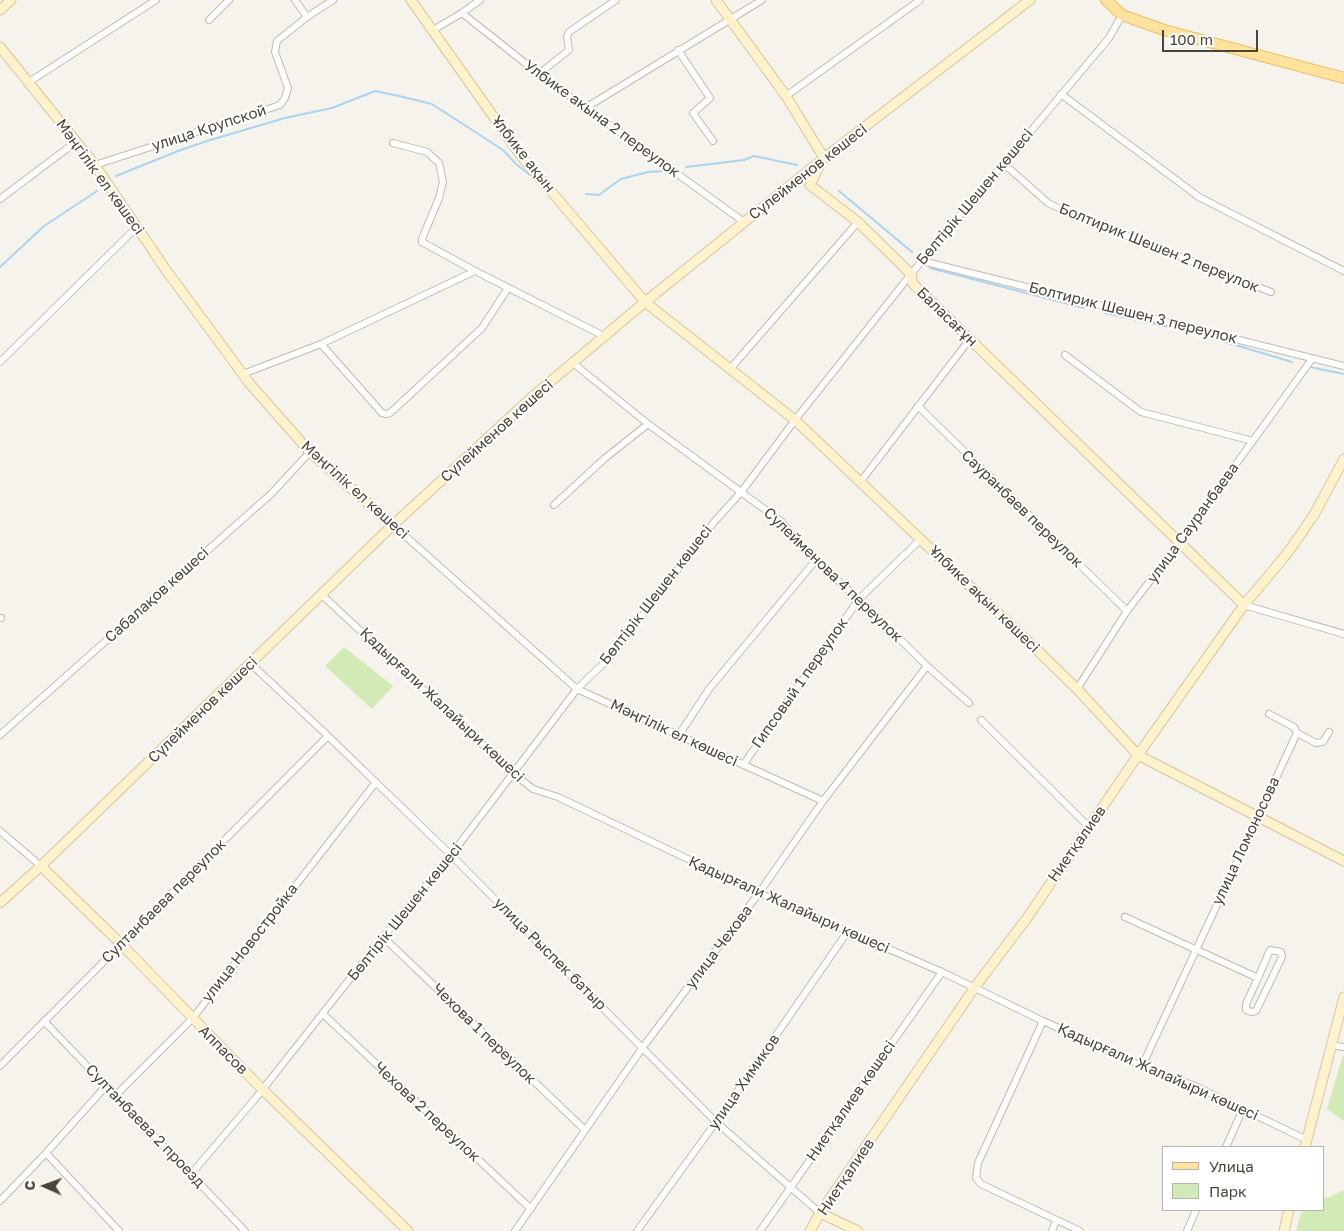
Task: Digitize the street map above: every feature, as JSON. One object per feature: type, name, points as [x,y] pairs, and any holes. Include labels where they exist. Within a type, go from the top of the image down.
[{"type":"main road","points":[[1106,0],[1122,15],[1164,30],[1344,78]]},
{"type":"street","points":[[0,10],[11,0]]},
{"type":"street","points":[[29,82],[156,0]]},
{"type":"street","points":[[209,20],[229,0]]},
{"type":"street","points":[[295,0],[307,17]]},
{"type":"street","name":"улица Крупской","points":[[94,165],[280,105],[286,98],[288,88],[275,52],[277,41],[307,17],[333,0]]},
{"type":"street","name":"Ұлбике ақын","points":[[411,0],[522,157],[645,302]]},
{"type":"street","points":[[433,30],[480,0]]},
{"type":"street","points":[[539,74],[569,50],[567,37],[569,32],[616,0]]},
{"type":"street","points":[[716,0],[786,96],[824,158]]},
{"type":"street","points":[[587,107],[762,0]]},
{"type":"street","points":[[786,96],[920,0]]},
{"type":"street","name":"Сүлейменов көшесі","points":[[0,903],[41,866],[393,525],[532,397],[645,302],[824,158],[1030,0]]},
{"type":"street","name":"Улбике акына 2 переулок","points":[[462,13],[539,74],[744,222]]},
{"type":"street","name":"Бөлтірік Шешен көшесі","points":[[191,1174],[255,1099],[382,937],[451,855],[577,689],[610,657],[715,521],[742,491],[795,420],[910,274],[1109,38],[1122,15]]},
{"type":"street","name":"Мәңгілік ел көшесі","points":[[0,47],[77,141],[187,299],[250,384],[310,452],[577,689],[823,801]]},
{"type":"street","points":[[678,50],[710,98],[693,114],[712,141]]},
{"type":"street","points":[[1061,94],[1198,197],[1344,271]]},
{"type":"street","points":[[0,199],[77,141]]},
{"type":"street","points":[[393,143],[428,152],[439,163],[443,182],[439,198],[428,222],[422,242],[604,336]]},
{"type":"street","name":"Баласағұн","points":[[824,158],[810,185],[858,222],[910,274],[913,284],[1244,605]]},
{"type":"street","name":"Болтирик Шешен 2 переулок","points":[[1003,163],[1048,203],[1065,212],[1169,254],[1271,292]]},
{"type":"street","points":[[730,369],[858,222]]},
{"type":"street","points":[[0,362],[137,228]]},
{"type":"street","name":"Болтирик Шешен 3 переулок","points":[[922,260],[1344,366]]},
{"type":"street","points":[[243,374],[322,344],[475,271]]},
{"type":"street","points":[[322,344],[382,413],[390,413],[482,328],[508,288]]},
{"type":"street","name":"Ұлбике ақын көшесі","points":[[645,302],[795,420],[1077,689],[1138,755],[1344,861]]},
{"type":"street","points":[[861,481],[970,339]]},
{"type":"street","points":[[1065,355],[1141,412],[1253,441]]},
{"type":"street","name":"улица Сауранбаева","points":[[1077,689],[1127,611],[1179,543],[1312,359]]},
{"type":"street","name":"Сулейменова 4 переулок","points":[[573,364],[648,424],[782,522],[815,561],[859,599],[927,666],[969,703]]},
{"type":"street","name":"Сауранбаев переулок","points":[[918,406],[1127,611]]},
{"type":"street","points":[[554,505],[648,424]]},
{"type":"street","name":"Сабалақов көшесі","points":[[0,735],[271,494],[310,452]]},
{"type":"street","name":"Ниетқалиев","points":[[810,1231],[820,1213],[975,987],[1027,918],[1138,755],[1244,605],[1301,534],[1344,459]]},
{"type":"street","name":"Гипсовый 1 переулок","points":[[743,765],[859,599],[921,539]]},
{"type":"street","points":[[679,735],[709,688],[815,561]]},
{"type":"street","name":"Қадырғали Жалайыри көшесі","points":[[322,595],[514,774],[533,789],[558,797],[759,893],[942,972],[1142,1066],[1195,1086],[1306,1144]]},
{"type":"street","points":[[1244,605],[1344,634]]},
{"type":"street","name":"улица Рыспек батыр","points":[[251,664],[451,855],[716,1122],[820,1213],[858,1231]]},
{"type":"street","name":"улица Чехова","points":[[515,1231],[643,1047],[759,893],[823,801],[927,666]]},
{"type":"street","points":[[1269,714],[1294,727],[1297,733],[1316,743],[1324,742],[1329,732]]},
{"type":"street","points":[[981,720],[1089,827]]},
{"type":"street","name":"улица Ломоносова","points":[[1142,1066],[1297,733]]},
{"type":"street","name":"Султанбаева переулок","points":[[0,1066],[328,736]]},
{"type":"street","name":"улица Новостройка","points":[[115,1096],[192,1019],[376,782]]},
{"type":"street","points":[[0,830],[41,866]]},
{"type":"street","name":"Аппасов","points":[[41,866],[121,944],[262,1089],[408,1231]]},
{"type":"street","points":[[1124,917],[1258,978]]},
{"type":"street","name":"улица Химиков","points":[[637,1231],[716,1122],[848,931]]},
{"type":"street","name":"Чехова 1 переулок","points":[[382,937],[585,1130]]},
{"type":"street","points":[[1270,950],[1281,952],[1282,957],[1256,1011],[1251,1012],[1246,1010],[1246,1004],[1258,978],[1270,950]]},
{"type":"street","name":"Ниетқалиев көшесі","points":[[760,1231],[942,972]]},
{"type":"street","points":[[1306,1144],[1344,997]]},
{"type":"street","name":"Чехова 2 переулок","points":[[323,1014],[531,1210]]},
{"type":"street","name":"Султанбаева 2 проезд","points":[[44,1021],[245,1231]]},
{"type":"street","points":[[1043,1021],[978,1162],[976,1178],[981,1184],[1080,1231]]},
{"type":"street","points":[[1331,1045],[1344,1047]]},
{"type":"street","points":[[0,1201],[106,1086]]},
{"type":"street","points":[[1226,1146],[1243,1110]]},
{"type":"street","points":[[46,1153],[119,1231]]},
{"type":"street","points":[[1187,1231],[1196,1211]]},
{"type":"street","points":[[1284,1231],[1289,1211]]},
{"type":"street","points":[[1052,1231],[1056,1220]]},
{"type":"green space","points":[[344,647],[393,686],[372,709],[325,666]]},
{"type":"green space","points":[[1344,1055],[1344,1121],[1327,1109]]},
{"type":"green space","points":[[1344,1190],[1344,1231],[1296,1231],[1302,1211],[1324,1211],[1324,1197],[1327,1198]]},
{"type":"waterway","points":[[116,176],[207,141],[285,118],[332,108],[375,91],[432,104],[503,150],[530,175]]},
{"type":"waterway","points":[[686,167],[744,160],[754,156],[797,165]]},
{"type":"waterway","points":[[586,194],[599,195],[621,179],[648,172],[664,171]]},
{"type":"waterway","points":[[0,267],[44,226],[97,191]]},
{"type":"waterway","points":[[839,191],[912,252]]},
{"type":"waterway","points":[[930,268],[1084,308]]},
{"type":"waterway","points":[[1105,313],[1192,332],[1292,362]]},
{"type":"waterway","points":[[1310,367],[1344,374]]}]
